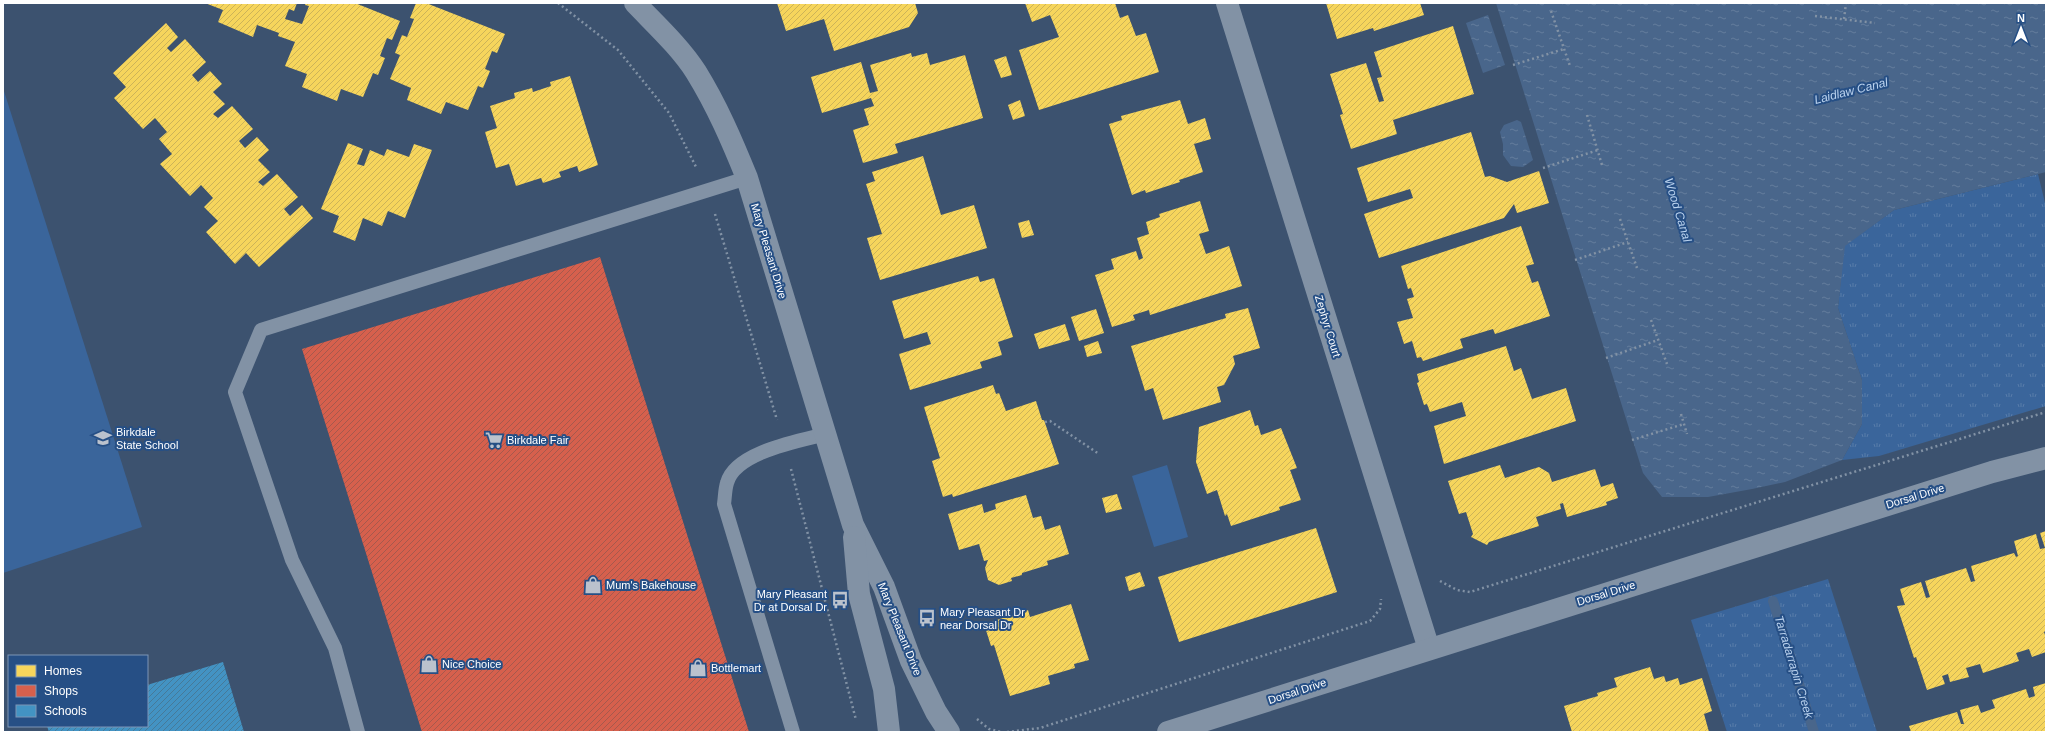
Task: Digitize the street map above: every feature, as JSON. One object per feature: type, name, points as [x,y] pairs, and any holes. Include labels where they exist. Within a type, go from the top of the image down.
[{"type":"street","name":"Mary Pleasant Drive","points":[[635,3],[671,40],[696,72],[729,133],[747,178],[853,525],[884,587],[911,661],[936,712],[949,732]]},
{"type":"street","name":"Zephyr Court","points":[[1227,3],[1429,649]]},
{"type":"street","name":"Dorsal Drive","points":[[1168,732],[1992,472],[2046,458]]},
{"type":"street","name":"Mary Pleasant Drive","points":[[853,525],[859,594],[882,682],[889,724]]},
{"type":"lane","points":[[358,732],[335,648],[292,560],[235,392],[261,330],[747,178]]},
{"type":"lane","points":[[793,732],[724,504],[727,481],[737,468],[757,453],[784,444],[826,434]]},
{"type":"path","points":[[558,3],[618,50],[664,107],[708,191],[784,444],[857,722],[889,724]]},
{"type":"path","points":[[1844,19],[1846,3]]},
{"type":"path","points":[[1551,11],[1570,66]]},
{"type":"path","points":[[1815,16],[1875,24]]},
{"type":"path","points":[[1513,65],[1564,49]]},
{"type":"path","points":[[1587,115],[1602,165]]},
{"type":"path","points":[[1543,168],[1598,150]]},
{"type":"path","points":[[1620,219],[1636,268]]},
{"type":"path","points":[[1575,260],[1628,242]]},
{"type":"path","points":[[1651,320],[1667,364]]},
{"type":"path","points":[[1606,358],[1658,340]]},
{"type":"path","points":[[1007,732],[1040,728],[1370,621],[1380,609],[1382,594],[1435,577],[1445,585],[1457,590],[1470,592],[2046,412]]},
{"type":"path","points":[[1681,414],[1688,434]]},
{"type":"path","points":[[1045,422],[1050,421],[1099,454]]},
{"type":"path","points":[[1632,440],[1684,424]]},
{"type":"green space","points":[[3,88],[142,527],[3,573]]},
{"type":"green space","points":[[2038,174],[2046,207],[2046,406],[1879,456],[1842,460],[1862,424],[1862,380],[1838,308],[1844,246],[1894,210]]},
{"type":"green space","points":[[1167,465],[1188,537],[1154,547],[1132,476]]},
{"type":"green space","points":[[1828,579],[1877,732],[1727,732],[1691,620]]},
{"type":"water","points":[[1496,3],[2046,3],[2046,172],[1894,210],[1845,246],[1838,308],[1862,380],[1862,424],[1842,460],[1785,482],[1752,489],[1708,497],[1662,497],[1643,473]]},
{"type":"water","points":[[1488,15],[1505,65],[1483,73],[1466,23]]},
{"type":"water","points":[[1517,120],[1521,122],[1533,160],[1523,167],[1511,166],[1503,155],[1503,144],[1500,132],[1504,125]]},
{"type":"building: Homes","points":[[205,3],[297,3],[294,11],[289,9],[285,19],[302,24],[309,6],[305,5],[306,3],[355,3],[400,21],[392,40],[387,38],[380,56],[385,58],[378,75],[373,73],[363,97],[341,89],[337,101],[302,87],[307,74],[285,66],[295,42],[278,36],[279,33],[257,25],[253,37],[218,22],[223,10]]},
{"type":"building: Homes","points":[[416,3],[426,3],[505,34],[497,53],[492,51],[485,69],[490,71],[483,88],[478,86],[468,110],[446,102],[441,114],[407,100],[411,88],[390,79],[400,55],[395,53],[402,35],[407,37],[414,19],[410,18]]},
{"type":"building: Homes","points":[[777,3],[915,3],[918,13],[909,27],[834,51],[824,19],[786,31]]},
{"type":"building: Homes","points":[[1025,3],[1115,3],[1120,18],[1128,15],[1136,36],[1146,33],[1159,72],[1039,110],[1019,50],[1059,37],[1050,15],[1032,22]]},
{"type":"building: Homes","points":[[1326,3],[1420,3],[1424,15],[1374,31],[1373,28],[1337,39]]},
{"type":"building: Homes","points":[[166,23],[178,37],[167,48],[171,52],[185,39],[206,62],[192,75],[198,82],[210,71],[222,84],[213,92],[225,104],[213,114],[218,118],[232,106],[253,129],[239,141],[245,148],[257,137],[269,150],[258,160],[270,172],[258,182],[263,186],[277,174],[298,197],[284,209],[290,216],[302,205],[313,218],[259,267],[246,253],[235,264],[206,232],[218,221],[204,207],[213,198],[201,185],[190,196],[160,164],[172,154],[159,139],[167,132],[155,118],[143,129],[114,98],[126,87],[113,73]]},
{"type":"building: Homes","points":[[1453,26],[1474,94],[1393,120],[1397,134],[1351,149],[1340,115],[1343,114],[1330,74],[1366,63],[1379,102],[1384,101],[1377,78],[1382,77],[1374,52]]},
{"type":"building: Homes","points":[[911,53],[912,57],[927,53],[930,65],[965,55],[983,118],[895,144],[898,153],[863,163],[853,130],[869,125],[864,109],[874,106],[871,98],[822,113],[811,77],[861,62],[870,93],[878,91],[870,65]]},
{"type":"building: Homes","points":[[1006,56],[1012,75],[1001,78],[994,60]]},
{"type":"building: Homes","points":[[570,76],[598,165],[579,172],[577,166],[559,172],[561,177],[543,183],[541,178],[516,186],[509,164],[496,168],[485,132],[497,128],[490,106],[515,98],[514,93],[532,88],[533,92],[551,86],[550,82]]},
{"type":"building: Homes","points":[[1020,100],[1025,116],[1013,120],[1008,105]]},
{"type":"building: Homes","points":[[1180,100],[1188,124],[1205,118],[1211,139],[1194,144],[1203,172],[1179,180],[1180,182],[1146,193],[1145,190],[1132,195],[1109,124],[1122,120],[1121,116]]},
{"type":"building: Homes","points":[[1471,132],[1485,177],[1490,176],[1507,182],[1539,171],[1549,203],[1517,213],[1514,204],[1504,218],[1379,258],[1364,214],[1413,198],[1410,189],[1368,202],[1357,168]]},
{"type":"building: Homes","points":[[348,143],[363,149],[357,164],[364,166],[370,150],[384,156],[387,149],[409,157],[414,144],[432,150],[405,218],[388,211],[382,226],[363,218],[355,241],[333,232],[339,216],[321,209]]},
{"type":"building: Homes","points":[[923,156],[941,215],[974,205],[987,248],[880,280],[867,238],[882,234],[866,184],[875,181],[872,172]]},
{"type":"building: Homes","points":[[1200,201],[1209,231],[1199,234],[1206,254],[1229,246],[1242,286],[1150,315],[1149,310],[1133,315],[1135,320],[1112,327],[1095,275],[1114,269],[1111,259],[1136,251],[1139,260],[1143,258],[1137,238],[1149,234],[1146,222],[1160,217],[1159,214]]},
{"type":"building: Homes","points":[[1029,220],[1034,235],[1022,238],[1018,223]]},
{"type":"building: Homes","points":[[1521,226],[1534,264],[1526,266],[1532,283],[1538,281],[1550,316],[1495,334],[1493,329],[1460,339],[1463,348],[1423,361],[1421,357],[1417,358],[1412,341],[1404,344],[1397,322],[1413,318],[1407,299],[1414,297],[1411,288],[1408,289],[1401,266]]},
{"type":"building: Homes","points":[[978,276],[980,282],[994,278],[1013,337],[998,342],[1002,355],[980,362],[982,368],[910,390],[899,354],[931,344],[927,332],[904,339],[892,301]]},
{"type":"building: Homes","points":[[1248,308],[1260,348],[1233,356],[1235,364],[1224,385],[1217,387],[1221,402],[1163,420],[1153,388],[1145,391],[1131,346],[1226,318],[1225,314]]},
{"type":"building: Homes","points":[[1096,309],[1104,333],[1079,341],[1071,317]]},
{"type":"building: Homes","points":[[1065,324],[1070,340],[1039,349],[1034,334]]},
{"type":"building: Homes","points":[[1098,341],[1102,353],[1087,357],[1084,346]]},
{"type":"building: Homes","points":[[1506,346],[1514,371],[1521,368],[1532,399],[1566,388],[1576,421],[1444,464],[1434,426],[1466,416],[1462,402],[1430,412],[1427,404],[1424,405],[1417,383],[1419,382],[1417,374]]},
{"type":"building: Homes","points":[[993,385],[996,394],[999,393],[1006,411],[1036,401],[1059,464],[953,497],[952,494],[943,497],[932,461],[940,458],[924,407]]},
{"type":"building: Homes","points":[[1250,410],[1255,426],[1258,425],[1261,435],[1281,428],[1297,468],[1290,470],[1301,500],[1279,507],[1280,510],[1231,526],[1227,514],[1225,516],[1217,490],[1207,494],[1196,462],[1199,427]]},
{"type":"building: Homes","points":[[1500,465],[1505,478],[1539,467],[1549,473],[1552,482],[1595,469],[1601,487],[1613,483],[1618,498],[1606,502],[1607,505],[1567,517],[1563,503],[1560,504],[1561,509],[1536,517],[1539,526],[1489,542],[1487,545],[1471,537],[1473,534],[1466,512],[1459,514],[1448,481]]},
{"type":"building: Homes","points":[[1117,494],[1122,509],[1106,513],[1102,498]]},
{"type":"building: Homes","points":[[1026,495],[1033,518],[1041,516],[1045,530],[1060,525],[1069,554],[1047,561],[1048,565],[1022,573],[1022,575],[1011,578],[1012,581],[999,585],[988,580],[985,568],[988,560],[984,561],[979,544],[959,550],[948,514],[982,504],[984,513],[996,509],[995,504]]},
{"type":"building: Homes","points":[[1316,528],[1337,592],[1179,642],[1158,577]]},
{"type":"building: Homes","points":[[2046,531],[2046,631],[2044,632],[2046,638],[2046,652],[2032,657],[2029,649],[2016,653],[2019,661],[1983,673],[1980,664],[1966,668],[1969,677],[1950,682],[1948,674],[1942,676],[1945,684],[1927,690],[1916,657],[1914,658],[1897,606],[1905,605],[1900,589],[1921,582],[1926,598],[1930,597],[1925,581],[1966,568],[1971,582],[1975,581],[1971,566],[2014,553],[2016,557],[2018,556],[2014,541],[2036,534],[2040,549],[2045,548],[2040,533]]},
{"type":"building: Homes","points":[[1140,572],[1145,586],[1129,591],[1125,577]]},
{"type":"building: Homes","points":[[1071,604],[1089,660],[1074,664],[1075,668],[1048,676],[1050,684],[1010,696],[994,645],[991,646],[984,624],[1028,610],[1030,617]]},
{"type":"building: Homes","points":[[1650,667],[1654,679],[1664,676],[1666,682],[1678,678],[1680,685],[1702,678],[1712,711],[1704,714],[1709,732],[1572,732],[1564,706],[1598,696],[1597,693],[1617,687],[1614,678]]},
{"type":"building: Homes","points":[[2046,683],[2046,732],[1911,732],[1909,726],[1957,712],[1961,724],[1964,724],[1960,710],[1978,705],[1981,713],[1995,708],[1992,700],[2026,689],[2029,698],[2035,696],[2033,687]]},
{"type":"building: Shops","name":"Birkdale Fair","points":[[600,257],[749,732],[422,732],[302,349]]},
{"type":"building: Schools","points":[[223,662],[244,732],[49,732],[47,727],[148,727],[148,685]]},
{"type":"waterway","name":"Tarradarrapin Creek","points":[[1773,601],[1814,732]]},
{"type":"place","name":"Birkdale State School","points":[[103,438]]},
{"type":"place","name":"Birkdale Fair","points":[[494,440]]},
{"type":"place","name":"Mum's Bakehouse","points":[[593,585]]},
{"type":"place","name":"Mary Pleasant Dr at Dorsal Dr","points":[[840,600]]},
{"type":"place","name":"Mary Pleasant Dr near Dorsal Dr","points":[[927,618]]},
{"type":"place","name":"Nice Choice","points":[[429,664]]},
{"type":"place","name":"Bottlemart","points":[[698,668]]},
{"type":"water label","name":"Laidlaw Canal","points":[[1851,91]]},
{"type":"water label","name":"Wood Canal","points":[[1678,210]]}]
